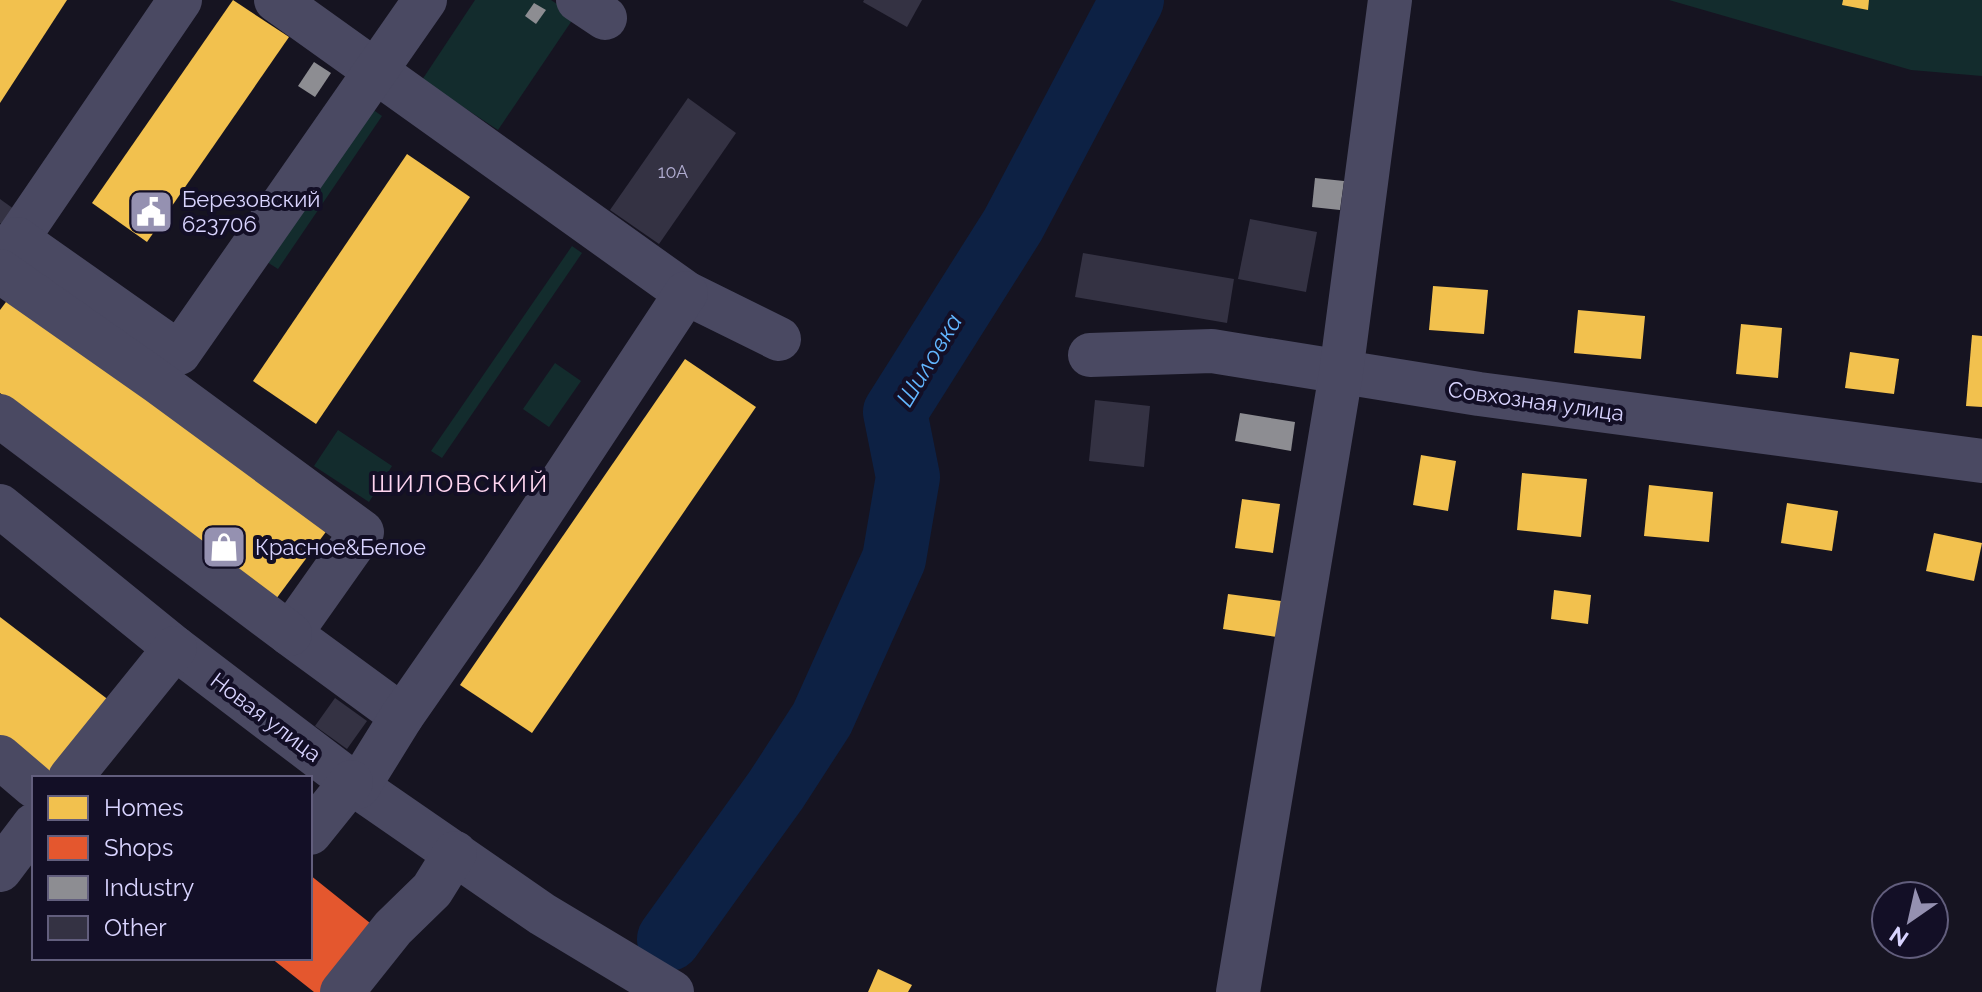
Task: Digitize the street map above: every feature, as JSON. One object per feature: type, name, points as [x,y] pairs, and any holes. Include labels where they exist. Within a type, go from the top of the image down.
[{"type":"street","points":[[6,257],[180,0]]},
{"type":"street","points":[[276,0],[686,293],[779,339]]},
{"type":"street","points":[[6,257],[179,353],[425,0]]},
{"type":"street","points":[[1238,992],[1341,373],[1390,0]]},
{"type":"street","points":[[6,257],[362,532],[290,634]]},
{"type":"street","points":[[312,831],[355,784],[500,575],[686,293]]},
{"type":"street","name":"Совхозная улица","points":[[1090,355],[1212,351],[1341,373],[1982,461]]},
{"type":"street","points":[[0,416],[402,716]]},
{"type":"street","name":"Новая улица","points":[[0,506],[175,648],[355,784],[542,914],[672,992]]},
{"type":"street","points":[[72,776],[175,648]]},
{"type":"street","points":[[0,757],[32,784]]},
{"type":"street","points":[[0,870],[32,828]]},
{"type":"street","points":[[342,992],[393,928],[432,890],[455,853]]},
{"type":"green space","points":[[475,0],[551,0],[575,16],[498,130],[422,80]]},
{"type":"green space","points":[[1669,0],[1982,0],[1982,76],[1911,70]]},
{"type":"green space","points":[[372,109],[382,116],[278,269],[267,262]]},
{"type":"green space","points":[[572,246],[582,253],[442,458],[431,451]]},
{"type":"green space","points":[[555,363],[581,381],[549,427],[523,409]]},
{"type":"green space","points":[[338,430],[392,466],[369,502],[314,466]]},
{"type":"building: Homes","points":[[0,0],[67,0],[0,103]]},
{"type":"building: Homes","points":[[233,0],[289,37],[147,242],[92,203]]},
{"type":"building: Homes","points":[[1843,0],[1869,0],[1868,10],[1842,5]]},
{"type":"building: Homes","points":[[407,154],[470,197],[316,424],[253,381]]},
{"type":"building: Homes","points":[[1433,286],[1488,290],[1484,334],[1429,330]]},
{"type":"building: Homes","points":[[12,294],[328,529],[276,599],[0,393],[0,310]]},
{"type":"building: Homes","points":[[1578,310],[1645,316],[1641,359],[1574,353]]},
{"type":"building: Homes","points":[[1741,324],[1782,328],[1778,378],[1736,374]]},
{"type":"building: Homes","points":[[1972,335],[1982,336],[1982,407],[1966,406]]},
{"type":"building: Homes","points":[[1850,352],[1899,359],[1894,394],[1845,388]]},
{"type":"building: Homes","points":[[685,359],[756,407],[532,733],[460,685]]},
{"type":"building: Homes","points":[[1421,455],[1456,461],[1448,511],[1413,505]]},
{"type":"building: Homes","points":[[1522,473],[1587,479],[1581,537],[1517,530]]},
{"type":"building: Homes","points":[[1649,485],[1713,492],[1709,542],[1644,536]]},
{"type":"building: Homes","points":[[1242,499],[1280,504],[1273,553],[1235,548]]},
{"type":"building: Homes","points":[[1787,503],[1838,511],[1832,551],[1781,543]]},
{"type":"building: Homes","points":[[1934,533],[1982,543],[1974,581],[1926,571]]},
{"type":"building: Homes","points":[[1554,590],[1591,595],[1588,624],[1551,619]]},
{"type":"building: Homes","points":[[1228,594],[1281,601],[1277,637],[1223,629]]},
{"type":"building: Homes","points":[[0,617],[110,701],[53,776],[0,744]]},
{"type":"building: Homes","points":[[878,969],[912,985],[908,992],[868,992]]},
{"type":"building: Shops","points":[[312,877],[375,927],[323,992],[314,992],[274,960],[312,960]]},
{"type":"building: Industry","points":[[534,3],[546,10],[536,24],[525,16]]},
{"type":"building: Industry","points":[[314,62],[331,73],[315,97],[298,86]]},
{"type":"building: Industry","points":[[1315,178],[1344,181],[1340,210],[1312,207]]},
{"type":"building: Industry","points":[[1240,413],[1295,422],[1291,451],[1235,441]]},
{"type":"building: Other","points":[[864,0],[922,0],[907,27]]},
{"type":"building: Other","points":[[688,98],[736,133],[659,244],[610,210]]},
{"type":"building: Other","points":[[0,199],[18,212],[7,228],[0,223]]},
{"type":"building: Other","points":[[1250,219],[1317,232],[1306,292],[1238,279]]},
{"type":"building: Other","points":[[1083,253],[1234,279],[1227,323],[1075,297]]},
{"type":"building: Other","points":[[1095,400],[1150,406],[1144,467],[1089,461]]},
{"type":"building: Other","points":[[335,698],[367,721],[347,749],[315,726]]},
{"type":"waterway","name":"Шиловка","points":[[669,939],[776,790],[822,719],[894,559],[908,477],[895,412],[1013,225],[1132,0]]},
{"type":"place","name":"Березовский 623706","points":[[151,212]]},
{"type":"place","name":"Красное&Белое","points":[[224,547]]},
{"type":"district","name":"ШИЛОВСКИЙ","points":[[460,483]]}]
